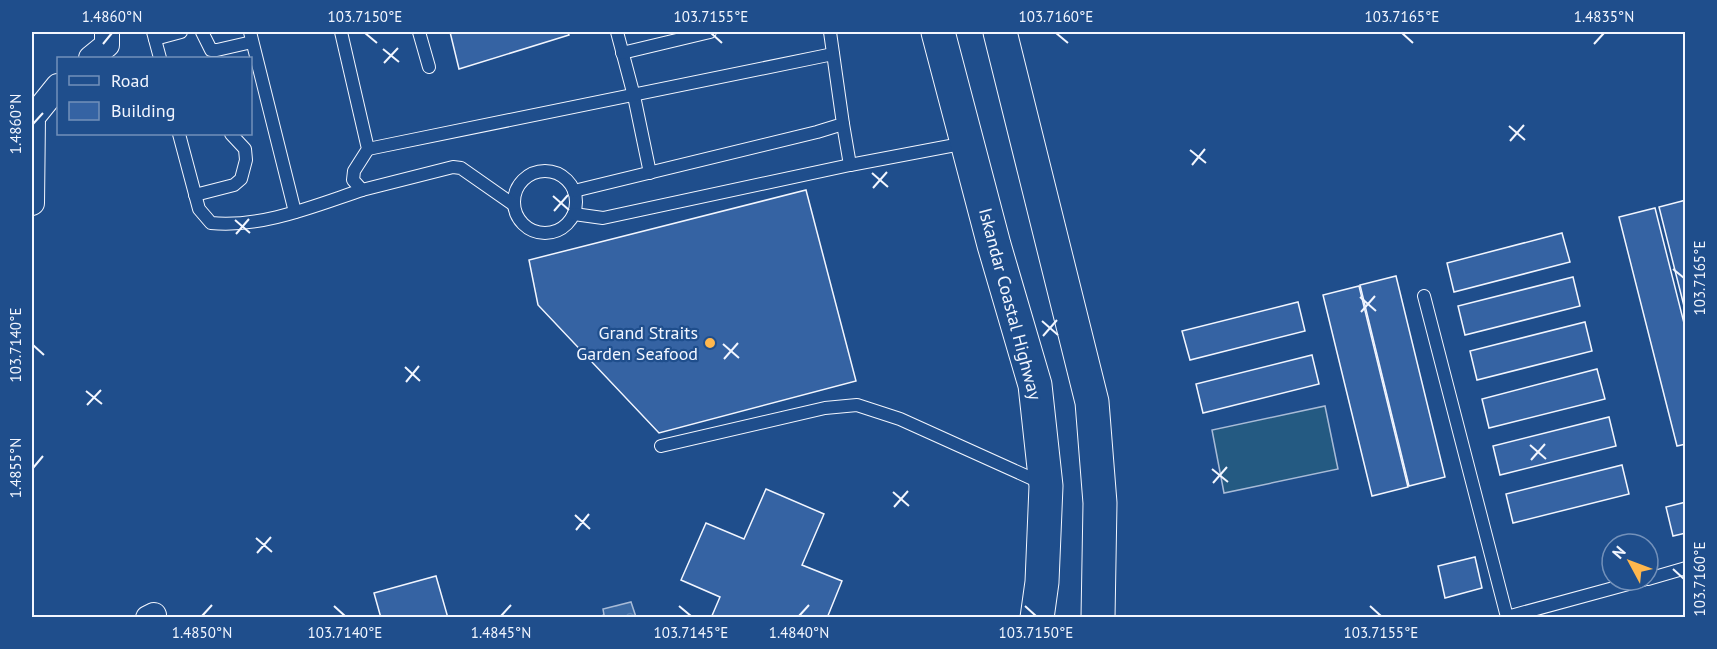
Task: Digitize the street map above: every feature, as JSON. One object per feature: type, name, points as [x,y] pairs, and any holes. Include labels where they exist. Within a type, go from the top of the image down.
[{"type":"highway","name":"Iskandar Coastal Highway","points":[[938,32],[1035,385],[1046,486],[1042,582],[1037,618]]},
{"type":"highway","points":[[1000,32],[1092,402],[1100,503],[1098,618]]},
{"type":"street","points":[[92,57],[107,45],[107,32]]},
{"type":"street","points":[[32,203],[32,116],[57,87]]},
{"type":"lane","points":[[160,57],[154,35],[181,32]]},
{"type":"lane","points":[[202,32],[211,50],[217,50],[251,37],[255,74],[295,212]]},
{"type":"lane","points":[[341,32],[368,149],[354,171],[353,180],[362,190]]},
{"type":"lane","points":[[419,32],[429,68]]},
{"type":"lane","points":[[617,32],[634,96],[650,173]]},
{"type":"lane","points":[[622,53],[710,32]]},
{"type":"lane","points":[[830,32],[850,165]]},
{"type":"lane","points":[[368,149],[833,54]]},
{"type":"lane","points":[[574,191],[843,124]]},
{"type":"lane","points":[[179,135],[199,209],[211,223],[238,225],[295,212],[362,190],[453,167],[462,168],[514,205]]},
{"type":"lane","points":[[195,195],[234,184],[241,179],[246,160],[245,149],[232,135]]},
{"type":"lane","points":[[574,213],[603,218],[850,165],[967,143]]},
{"type":"lane","points":[[552,172],[569,182],[574,191],[576,198],[574,213],[560,229],[540,233],[531,230],[517,215],[514,205],[518,186],[533,174],[552,172]]},
{"type":"lane","points":[[1424,296],[1507,617],[1600,592]]},
{"type":"lane","points":[[661,446],[825,408],[857,405],[900,419],[1046,486]]},
{"type":"lane","points":[[1660,576],[1686,568]]},
{"type":"shaded area","points":[[1325,406],[1338,469],[1224,493],[1212,430]]},
{"type":"water","points":[[631,602],[636,617],[598,617],[604,615],[603,609]]},
{"type":"building","points":[[450,32],[568,32],[569,35],[459,69]]},
{"type":"building","name":"Grand Straits Garden Seafood","points":[[806,190],[856,381],[659,433],[538,305],[529,260]]},
{"type":"building","points":[[1686,200],[1686,314],[1659,207]]},
{"type":"building","points":[[1655,208],[1686,331],[1686,444],[1677,446],[1619,217]]},
{"type":"building","points":[[1562,233],[1570,262],[1454,292],[1447,263]]},
{"type":"building","points":[[1396,276],[1445,477],[1409,486],[1360,285]]},
{"type":"building","points":[[1573,277],[1580,306],[1465,335],[1458,306]]},
{"type":"building","points":[[1359,286],[1408,487],[1372,496],[1323,295]]},
{"type":"building","points":[[1298,302],[1305,331],[1190,360],[1182,331]]},
{"type":"building","points":[[1585,322],[1592,351],[1477,380],[1470,351]]},
{"type":"building","points":[[1312,355],[1319,384],[1203,413],[1196,384]]},
{"type":"building","points":[[1597,369],[1605,399],[1489,428],[1482,399]]},
{"type":"building","points":[[1609,417],[1616,446],[1500,475],[1493,446]]},
{"type":"building","points":[[1622,465],[1629,494],[1513,523],[1506,494]]},
{"type":"building","points":[[766,489],[824,514],[802,565],[842,581],[827,618],[711,618],[720,597],[681,580],[706,523],[744,539]]},
{"type":"building","points":[[1686,502],[1686,533],[1673,536],[1666,507]]},
{"type":"building","points":[[1475,557],[1482,588],[1445,598],[1438,566]]},
{"type":"building","points":[[436,576],[448,618],[381,618],[374,593]]},
{"type":"place","name":"Grand Straits Garden Seafood","points":[[710,343]]}]
